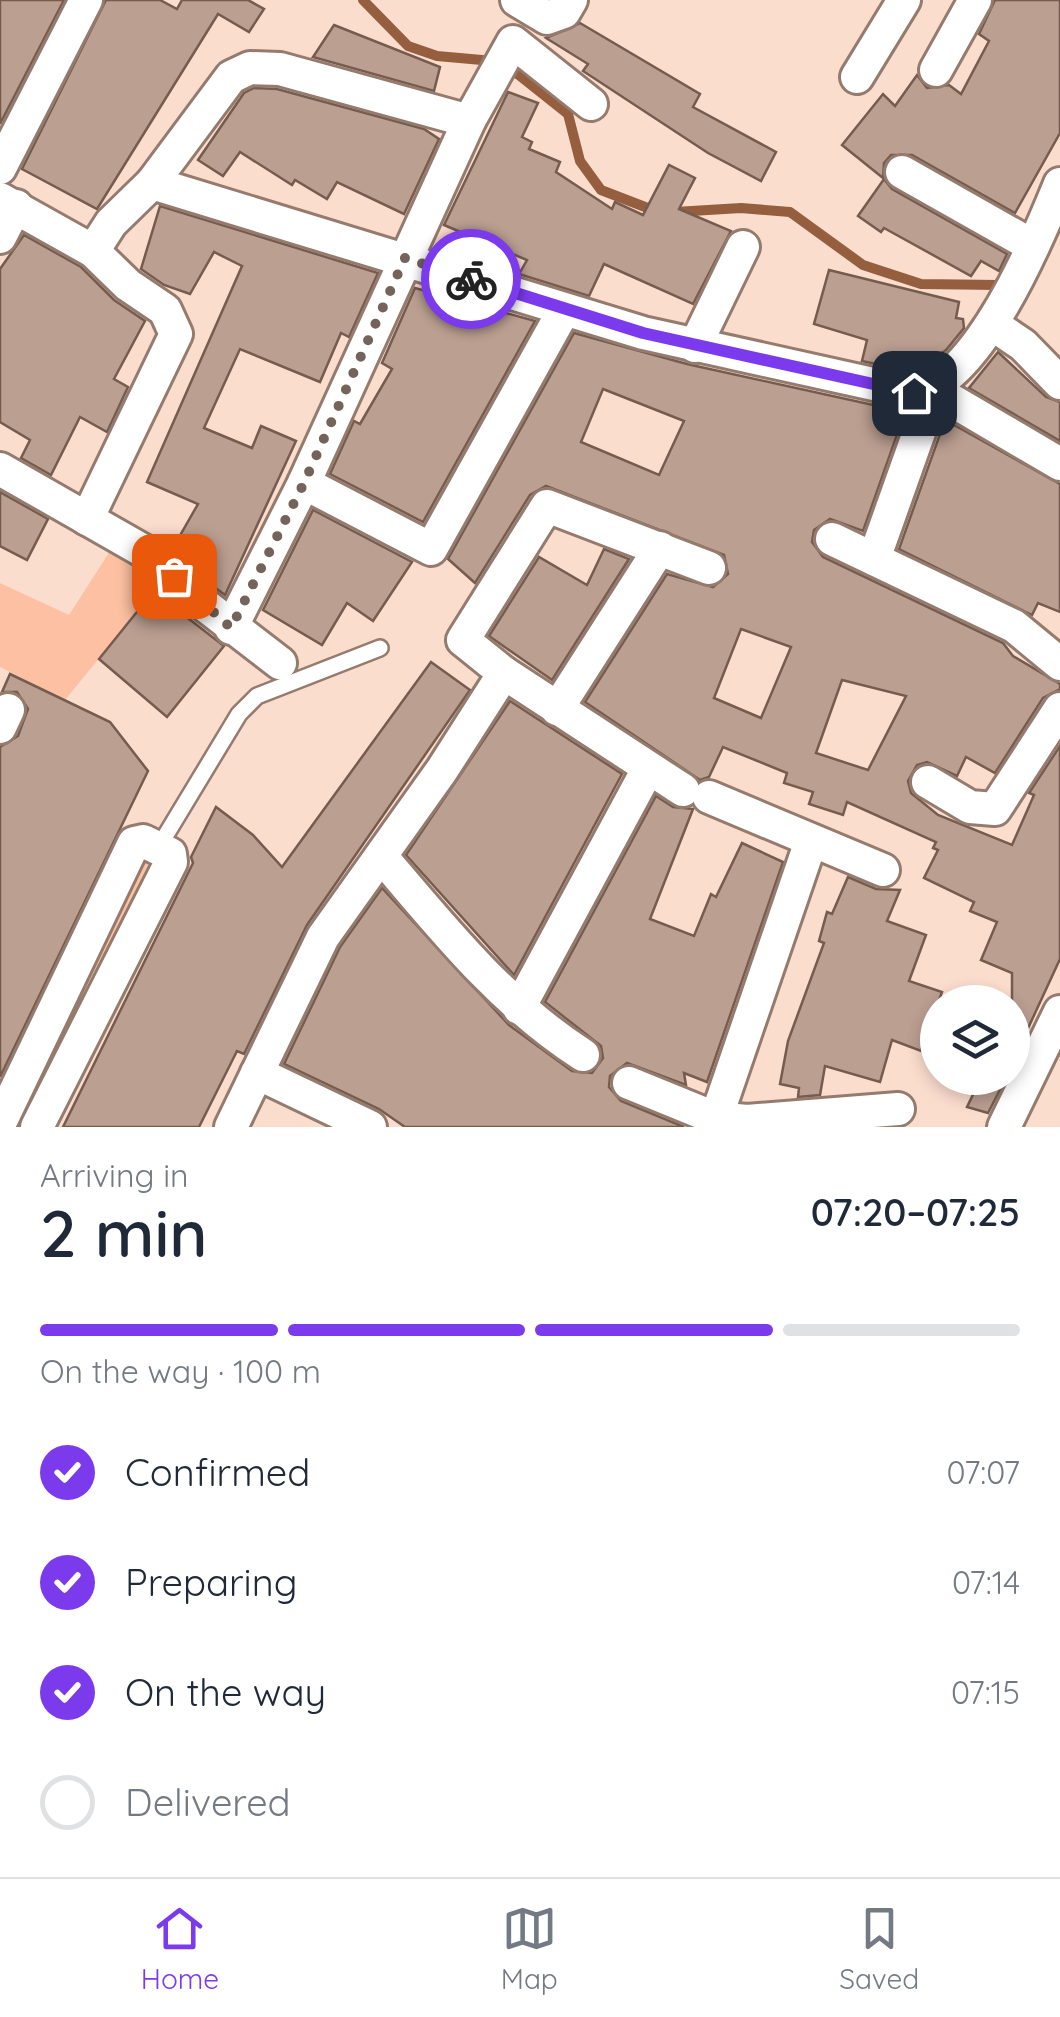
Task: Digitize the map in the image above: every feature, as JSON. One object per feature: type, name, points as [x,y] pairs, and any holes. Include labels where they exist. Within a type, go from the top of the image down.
[{"type":"street","points":[[0,168],[86,0]]},
{"type":"street","points":[[516,0],[547,18],[564,12],[571,0]]},
{"type":"street","points":[[857,77],[904,0]]},
{"type":"street","points":[[936,70],[974,0]]},
{"type":"street","points":[[231,628],[304,483],[405,258],[501,60],[517,43],[591,104]]},
{"type":"street","points":[[92,251],[111,223],[152,182],[231,78],[250,68],[280,68],[469,121]]},
{"type":"street","points":[[902,172],[1026,241]]},
{"type":"street","points":[[152,182],[564,310],[695,346],[880,388],[914,393],[934,390],[1060,464]]},
{"type":"street","points":[[874,560],[934,390],[992,324],[1026,241],[1060,184]]},
{"type":"street","points":[[0,236],[8,202],[92,251],[128,285],[165,310],[176,334],[87,519]]},
{"type":"street","points":[[695,346],[743,247]]},
{"type":"street","points":[[304,483],[431,549],[564,310]]},
{"type":"street","points":[[992,324],[1023,345],[1060,384]]},
{"type":"street","points":[[0,469],[163,562],[184,589],[280,664]]},
{"type":"street","points":[[708,568],[552,506],[542,508],[462,640],[504,673],[648,768],[696,793],[883,870]]},
{"type":"street","points":[[832,539],[1014,626],[1060,664]]},
{"type":"street","points":[[558,710],[660,548]]},
{"type":"street","points":[[231,1127],[336,918],[382,857],[504,673]]},
{"type":"street","points":[[928,782],[970,807],[995,809],[1060,709]]},
{"type":"street","points":[[519,1008],[648,768]]},
{"type":"street","points":[[0,1122],[134,843],[140,840],[170,854],[171,862],[37,1127]]},
{"type":"street","points":[[714,1123],[811,841]]},
{"type":"street","points":[[382,857],[472,964],[519,1008],[584,1055]]},
{"type":"street","points":[[1004,1127],[1060,1012]]},
{"type":"street","points":[[257,1073],[370,1127]]},
{"type":"street","points":[[629,1083],[714,1123],[898,1109]]},
{"type":"lane","points":[[158,848],[239,714],[257,696],[380,648]]},
{"type":"shaded area","points":[[112,548],[154,570],[159,585],[65,700],[0,667],[0,583],[69,615]]},
{"type":"shaded area","points":[[144,857],[150,861],[19,1127],[11,1127]]},
{"type":"building","points":[[0,0],[64,0],[0,124]]},
{"type":"building","points":[[106,0],[160,0],[177,9],[182,0],[248,0],[264,9],[249,32],[218,14],[97,209],[22,169]]},
{"type":"building","points":[[995,0],[1060,0],[1060,133],[1015,213],[912,155],[891,155],[884,163],[883,178],[842,145],[883,94],[895,106],[917,75],[927,88],[949,85],[961,94],[989,41],[979,34]]},
{"type":"building","points":[[580,23],[700,94],[693,107],[776,152],[761,181],[708,153],[583,71],[588,64],[546,38]]},
{"type":"building","points":[[334,25],[440,67],[434,91],[313,57]]},
{"type":"building","points":[[254,88],[277,89],[424,129],[439,139],[404,214],[337,182],[327,199],[295,180],[292,185],[240,152],[223,176],[198,160],[244,93]]},
{"type":"building","points":[[508,92],[538,103],[522,137],[532,142],[529,149],[560,162],[556,172],[612,209],[615,202],[643,215],[669,165],[695,178],[679,209],[731,231],[693,304],[604,264],[589,296],[519,274],[527,260],[444,225]]},
{"type":"building","points":[[884,179],[892,189],[1007,254],[999,271],[981,261],[971,276],[884,228],[881,232],[858,216]]},
{"type":"building","points":[[160,206],[378,273],[349,337],[341,333],[320,382],[240,349],[204,428],[252,448],[261,426],[296,441],[225,595],[198,575],[174,546],[198,504],[147,482],[242,266],[214,252],[190,294],[164,285],[141,269]]},
{"type":"building","points":[[24,235],[81,267],[114,300],[145,321],[114,379],[128,387],[107,432],[80,417],[51,475],[21,458],[30,440],[0,422],[0,269]]},
{"type":"building","points":[[829,270],[959,302],[956,318],[963,319],[964,328],[946,350],[912,372],[862,361],[867,340],[814,324]]},
{"type":"building","points":[[415,288],[535,321],[423,522],[330,474],[354,421],[360,424],[392,369],[382,363]]},
{"type":"building","points":[[574,333],[687,364],[905,412],[863,531],[830,519],[814,530],[812,542],[823,557],[1003,643],[1013,656],[1060,684],[1060,689],[1043,698],[995,773],[966,757],[957,776],[927,762],[917,765],[908,781],[911,793],[938,815],[1012,845],[1034,795],[1029,793],[1060,746],[1060,959],[1030,1024],[1030,985],[1012,985],[1012,973],[981,960],[997,922],[970,911],[974,902],[924,878],[938,850],[933,848],[936,842],[847,802],[843,815],[809,804],[813,792],[784,783],[787,773],[723,747],[709,777],[700,780],[585,702],[667,574],[713,587],[728,574],[724,555],[546,486],[530,495],[475,583],[448,559]],"holes":[[[603,389],[684,421],[659,475],[581,442]],[[741,629],[791,647],[761,718],[714,698]],[[842,680],[906,696],[868,770],[816,753]]]},
{"type":"building","points":[[998,352],[1046,397],[1060,402],[1060,441],[969,388]]},
{"type":"building","points":[[945,420],[1060,484],[1060,612],[1038,603],[1032,615],[899,549]]},
{"type":"building","points":[[0,492],[48,519],[27,560],[0,546]]},
{"type":"building","points":[[313,510],[412,562],[373,621],[347,603],[322,645],[263,610]]},
{"type":"building","points":[[604,549],[629,559],[552,680],[489,636],[539,557],[587,585]]},
{"type":"building","points":[[157,587],[171,605],[224,646],[167,717],[99,659]]},
{"type":"building","points":[[431,662],[470,690],[307,925],[244,1054],[237,1051],[199,1127],[63,1127],[193,863],[191,857],[216,807],[253,835],[282,867]]},
{"type":"building","points":[[10,674],[110,722],[148,771],[0,1077],[0,747],[18,736],[28,709],[17,692],[2,692]]},
{"type":"building","points":[[510,701],[622,774],[514,975],[406,855]]},
{"type":"building","points":[[656,796],[673,807],[693,809],[650,919],[694,936],[711,894],[716,897],[742,843],[783,862],[707,1082],[684,1073],[686,1085],[627,1063],[610,1076],[609,1087],[621,1101],[684,1127],[405,1127],[379,1109],[284,1064],[340,947],[382,888],[509,1025],[572,1071],[592,1073],[603,1058],[601,1046],[545,1002]]},
{"type":"building","points":[[848,877],[876,889],[900,890],[887,921],[926,935],[909,981],[921,985],[920,1051],[892,1040],[880,1082],[825,1066],[820,1095],[798,1097],[799,1088],[780,1084],[788,1041],[824,943],[819,941],[827,912],[832,914]]},
{"type":"building","points":[[973,1095],[997,1095],[988,1113],[967,1107]]},
{"type":"waterway","points":[[363,0],[408,46],[437,56],[493,61],[519,75],[568,114],[580,161],[601,190],[658,212]]},
{"type":"waterway","points":[[675,212],[741,208],[790,212],[863,265],[921,284],[997,285],[1005,278]]},
{"type":"way so far","points":[[174,576],[231,628],[304,483],[405,258],[471,279]]},
{"type":"route","points":[[471,279],[643,333],[914,393]]}]
